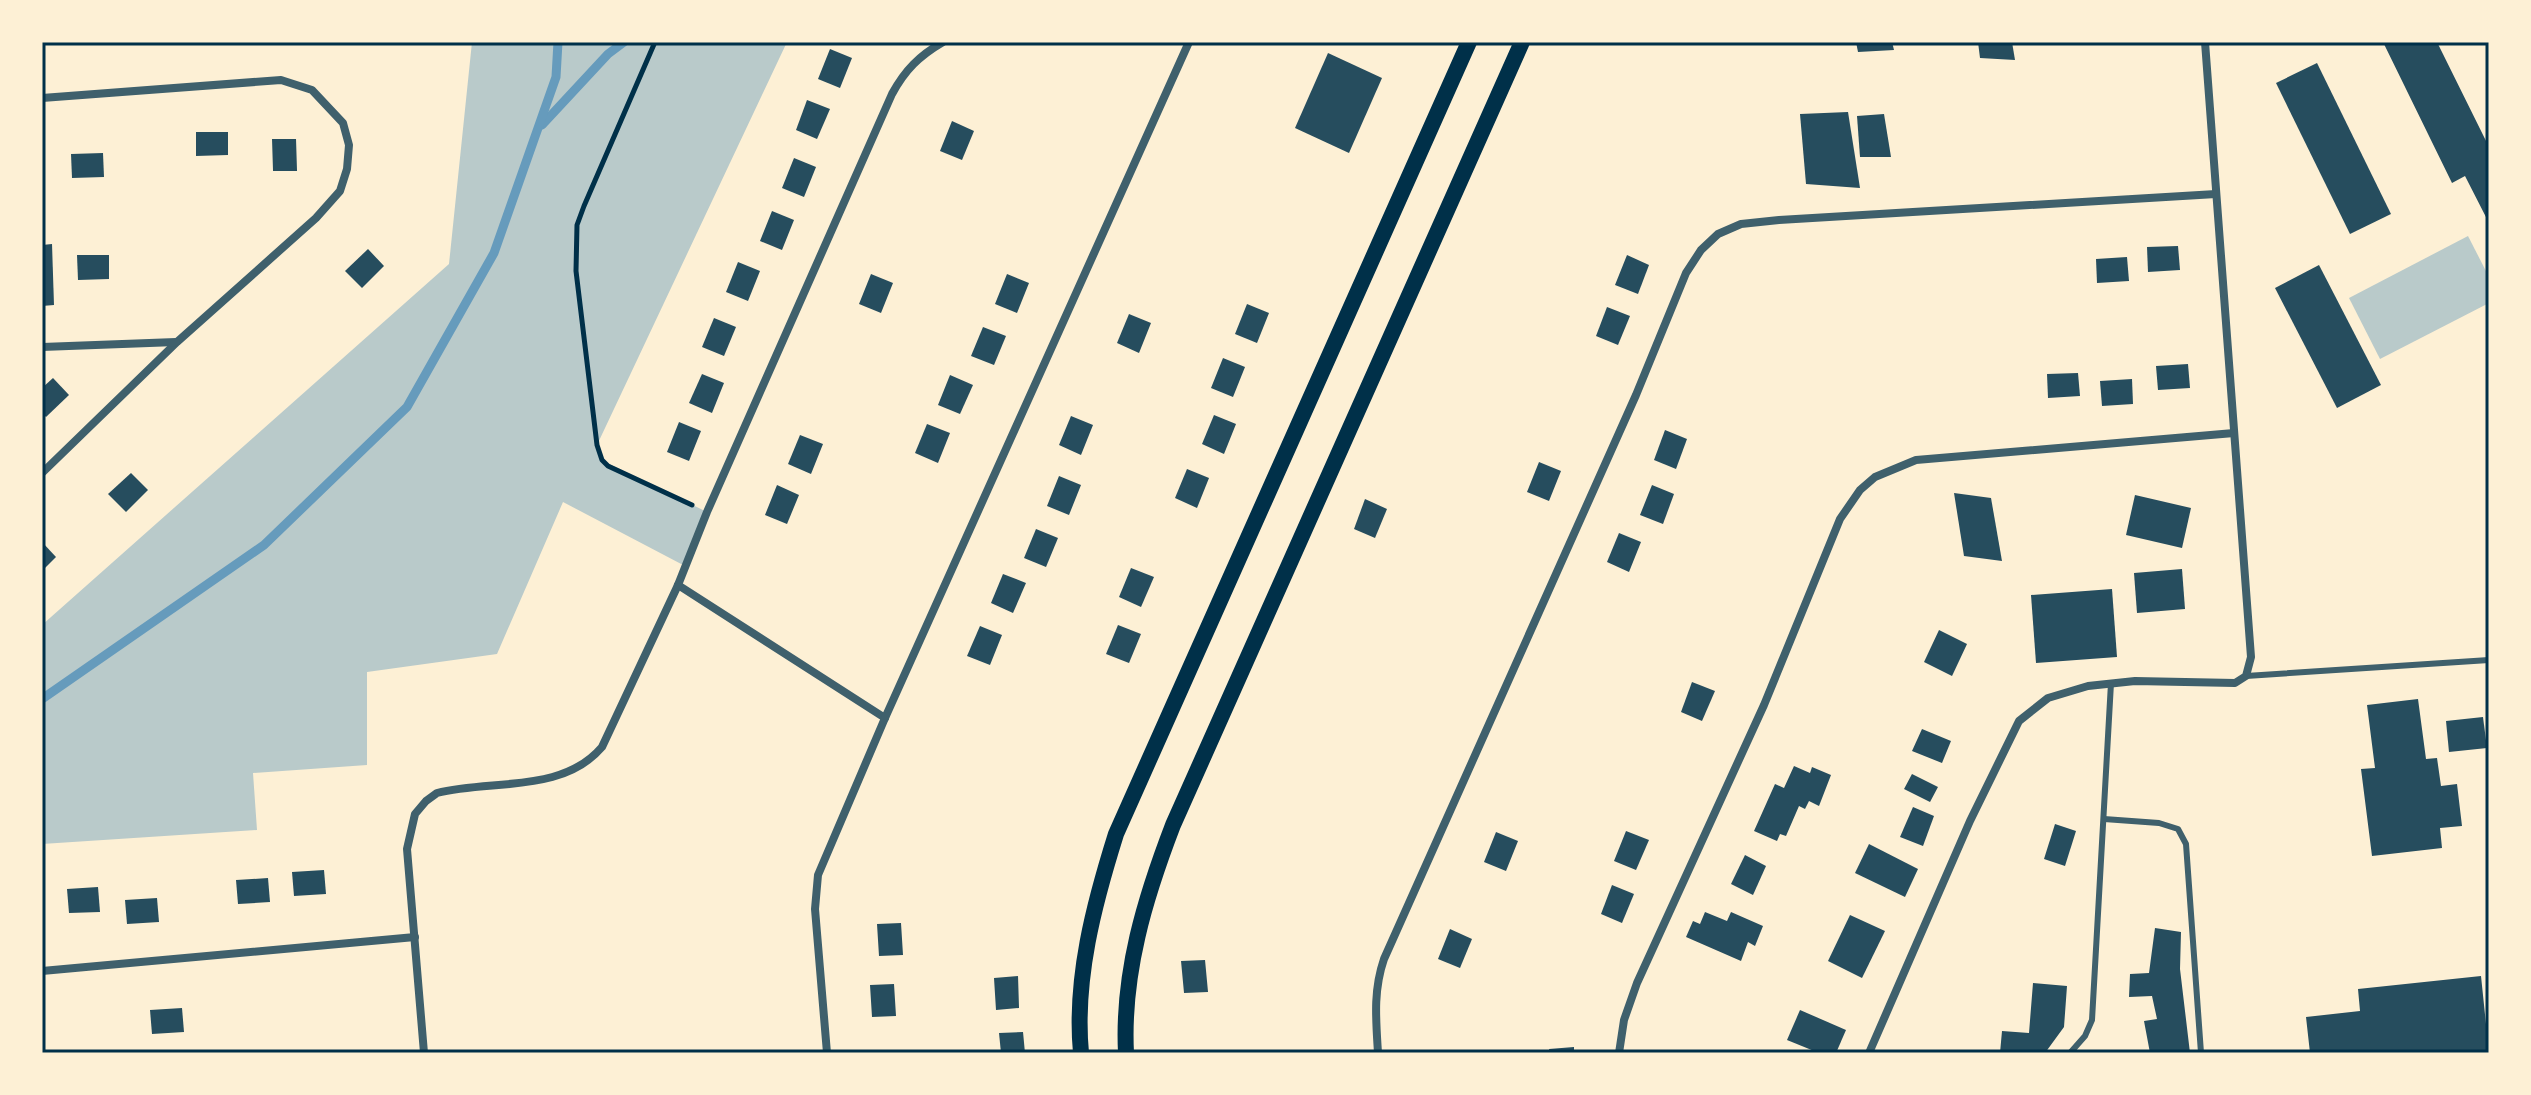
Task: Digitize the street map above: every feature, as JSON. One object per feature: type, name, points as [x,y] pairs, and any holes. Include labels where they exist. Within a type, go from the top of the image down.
[{"type":"main road","points":[[1081,1053],[1081,997],[1089,941],[1097,895],[1116,834],[1469,42]]},
{"type":"main road","points":[[1126,1053],[1130,979],[1137,933],[1149,888],[1173,825],[1522,42]]},
{"type":"street","points":[[424,1053],[407,849],[415,814],[437,793],[562,775],[590,760],[609,732],[678,585],[707,512],[892,94],[905,71],[924,53],[943,42]]},
{"type":"street","points":[[827,1053],[816,931],[818,875],[885,718],[1189,42]]},
{"type":"street","points":[[1869,1053],[1970,821],[2019,721],[2048,698],[2088,686],[2111,683],[2235,683],[2246,676],[2251,657],[2205,42]]},
{"type":"street","points":[[42,98],[281,80],[312,90],[343,123],[349,145],[347,169],[340,191],[316,218],[177,342],[42,473]]},
{"type":"street","points":[[1378,1053],[1376,987],[1384,959],[1636,395],[1686,273],[1701,250],[1718,234],[1741,224],[2216,194]]},
{"type":"street","points":[[42,347],[177,342]]},
{"type":"street","points":[[1619,1053],[1624,1020],[1637,983],[1764,705],[1840,519],[1860,490],[1875,477],[1916,460],[2234,433]]},
{"type":"street","points":[[678,585],[885,718]]},
{"type":"street","points":[[42,971],[415,937]]},
{"type":"lane","points":[[2246,676],[2489,660]]},
{"type":"lane","points":[[2070,1053],[2085,1036],[2092,1020],[2111,683]]},
{"type":"lane","points":[[2104,819],[2159,823],[2178,829],[2186,844],[2201,1053]]},
{"type":"path","points":[[655,42],[580,215],[576,271],[597,445],[602,460],[608,466],[707,512]]},
{"type":"shaded area","points":[[472,42],[787,42],[597,445],[603,461],[707,512],[685,566],[563,502],[497,654],[367,672],[367,765],[253,773],[257,830],[42,844],[42,625],[449,264]]},
{"type":"shaded area","points":[[2468,236],[2489,277],[2489,303],[2380,359],[2349,298]]},
{"type":"building","points":[[1856,42],[1892,42],[1894,50],[1858,52]]},
{"type":"building","points":[[1978,42],[2012,42],[2015,60],[1980,58]]},
{"type":"building","points":[[2383,42],[2437,42],[2489,147],[2489,223],[2465,176],[2452,183]]},
{"type":"building","points":[[830,49],[852,58],[840,88],[818,79]]},
{"type":"building","points":[[1328,53],[1382,78],[1349,153],[1295,128]]},
{"type":"building","points":[[2317,63],[2391,214],[2350,234],[2276,83]]},
{"type":"building","points":[[807,100],[830,109],[817,139],[796,130]]},
{"type":"building","points":[[1848,112],[1860,188],[1806,184],[1800,114]]},
{"type":"building","points":[[1884,114],[1891,157],[1860,157],[1857,116]]},
{"type":"building","points":[[952,121],[974,131],[962,160],[940,151]]},
{"type":"building","points":[[196,132],[228,132],[228,155],[196,156]]},
{"type":"building","points":[[272,139],[296,139],[297,171],[273,171]]},
{"type":"building","points":[[103,153],[104,177],[72,178],[71,154]]},
{"type":"building","points":[[794,158],[816,167],[804,197],[782,188]]},
{"type":"building","points":[[772,211],[794,220],[782,250],[760,241]]},
{"type":"building","points":[[52,244],[54,305],[42,306],[42,245]]},
{"type":"building","points":[[2178,246],[2180,270],[2148,272],[2147,247]]},
{"type":"building","points":[[368,249],[384,266],[362,288],[345,271]]},
{"type":"building","points":[[77,255],[109,255],[109,279],[78,280]]},
{"type":"building","points":[[1627,255],[1649,265],[1638,294],[1615,285]]},
{"type":"building","points":[[2127,257],[2129,281],[2097,283],[2096,259]]},
{"type":"building","points":[[738,262],[760,271],[748,301],[726,292]]},
{"type":"building","points":[[2319,265],[2381,385],[2337,408],[2275,288]]},
{"type":"building","points":[[871,274],[893,283],[881,313],[859,304]]},
{"type":"building","points":[[1007,274],[1029,283],[1017,313],[995,304]]},
{"type":"building","points":[[1247,304],[1269,313],[1257,343],[1235,334]]},
{"type":"building","points":[[1607,307],[1630,316],[1618,345],[1596,336]]},
{"type":"building","points":[[1129,314],[1151,323],[1139,353],[1117,343]]},
{"type":"building","points":[[714,318],[736,327],[724,356],[702,347]]},
{"type":"building","points":[[983,327],[1006,336],[994,365],[971,356]]},
{"type":"building","points":[[1223,358],[1245,367],[1233,397],[1211,388]]},
{"type":"building","points":[[2188,364],[2190,388],[2158,390],[2156,366]]},
{"type":"building","points":[[2078,373],[2080,396],[2048,398],[2047,374]]},
{"type":"building","points":[[702,374],[724,383],[712,413],[689,403]]},
{"type":"building","points":[[950,375],[973,385],[960,414],[938,405]]},
{"type":"building","points":[[53,378],[69,395],[46,417],[42,413],[42,388]]},
{"type":"building","points":[[2132,379],[2133,404],[2102,406],[2100,381]]},
{"type":"building","points":[[1214,415],[1236,424],[1224,454],[1202,444]]},
{"type":"building","points":[[1071,416],[1093,425],[1081,455],[1059,445]]},
{"type":"building","points":[[679,422],[701,431],[689,461],[667,452]]},
{"type":"building","points":[[927,424],[950,433],[938,463],[915,453]]},
{"type":"building","points":[[1665,430],[1687,439],[1676,469],[1654,460]]},
{"type":"building","points":[[800,435],[823,444],[811,474],[788,464]]},
{"type":"building","points":[[1539,462],[1561,471],[1549,501],[1527,492]]},
{"type":"building","points":[[1187,469],[1209,478],[1197,508],[1175,498]]},
{"type":"building","points":[[131,473],[148,490],[126,512],[108,494]]},
{"type":"building","points":[[1059,476],[1081,485],[1069,515],[1047,506]]},
{"type":"building","points":[[777,485],[799,495],[787,524],[765,515]]},
{"type":"building","points":[[1652,485],[1674,494],[1663,524],[1640,515]]},
{"type":"building","points":[[1954,493],[1991,498],[2002,561],[1964,556]]},
{"type":"building","points":[[2135,495],[2191,508],[2182,548],[2126,535]]},
{"type":"building","points":[[1365,499],[1387,509],[1375,538],[1354,529]]},
{"type":"building","points":[[1036,529],[1058,538],[1046,567],[1024,558]]},
{"type":"building","points":[[1619,533],[1641,542],[1629,572],[1607,562]]},
{"type":"building","points":[[42,542],[56,557],[42,571]]},
{"type":"building","points":[[1131,568],[1154,577],[1141,607],[1119,597]]},
{"type":"building","points":[[2182,569],[2185,609],[2137,613],[2134,573]]},
{"type":"building","points":[[1003,574],[1026,583],[1013,613],[991,603]]},
{"type":"building","points":[[2112,589],[2117,657],[2036,663],[2031,595]]},
{"type":"building","points":[[1118,625],[1141,634],[1129,663],[1106,654]]},
{"type":"building","points":[[980,626],[1002,635],[990,665],[967,656]]},
{"type":"building","points":[[1939,630],[1967,644],[1952,676],[1924,662]]},
{"type":"building","points":[[1692,682],[1715,691],[1702,721],[1681,712]]},
{"type":"building","points":[[2418,699],[2426,759],[2437,758],[2441,786],[2457,784],[2462,826],[2440,828],[2442,848],[2372,856],[2361,769],[2375,768],[2367,705]]},
{"type":"building","points":[[2483,717],[2487,748],[2449,752],[2446,721]]},
{"type":"building","points":[[1922,729],[1951,741],[1942,763],[1912,751]]},
{"type":"building","points":[[1794,766],[1810,773],[1812,767],[1831,775],[1819,806],[1809,801],[1805,809],[1799,806],[1786,836],[1780,834],[1777,841],[1754,831],[1775,784],[1784,788]]},
{"type":"building","points":[[1912,774],[1938,787],[1930,802],[1904,789]]},
{"type":"building","points":[[1913,807],[1934,816],[1923,846],[1900,837]]},
{"type":"building","points":[[2055,824],[2076,831],[2065,866],[2044,859]]},
{"type":"building","points":[[1626,831],[1649,840],[1636,870],[1614,861]]},
{"type":"building","points":[[1496,832],[1518,841],[1506,871],[1484,862]]},
{"type":"building","points":[[1869,844],[1918,869],[1905,897],[1855,873]]},
{"type":"building","points":[[1745,855],[1766,866],[1753,895],[1731,884]]},
{"type":"building","points":[[324,870],[326,894],[294,896],[292,872]]},
{"type":"building","points":[[268,878],[270,902],[238,904],[236,880]]},
{"type":"building","points":[[1612,885],[1634,894],[1622,923],[1601,914]]},
{"type":"building","points":[[98,887],[100,912],[69,913],[67,889]]},
{"type":"building","points":[[157,898],[159,922],[127,924],[125,900]]},
{"type":"building","points":[[1705,912],[1727,921],[1731,912],[1763,926],[1755,946],[1748,942],[1741,961],[1686,937],[1693,921],[1700,924]]},
{"type":"building","points":[[1850,915],[1885,931],[1862,978],[1828,961]]},
{"type":"building","points":[[901,923],[903,955],[879,956],[877,924]]},
{"type":"building","points":[[2155,928],[2181,932],[2180,969],[2190,1053],[2150,1053],[2144,1021],[2157,1019],[2152,996],[2129,997],[2130,974],[2149,973]]},
{"type":"building","points":[[1450,929],[1472,939],[1460,968],[1438,959]]},
{"type":"building","points":[[1205,960],[1208,992],[1184,993],[1181,961]]},
{"type":"building","points":[[1018,976],[1019,1008],[996,1010],[994,978]]},
{"type":"building","points":[[2481,976],[2489,1053],[2310,1053],[2306,1017],[2360,1011],[2358,989]]},
{"type":"building","points":[[2033,983],[2067,986],[2064,1027],[2045,1053],[2000,1053],[2002,1031],[2029,1033]]},
{"type":"building","points":[[894,984],[896,1016],[872,1017],[870,985]]},
{"type":"building","points":[[182,1008],[184,1032],[152,1034],[150,1010]]},
{"type":"building","points":[[1800,1010],[1846,1030],[1836,1053],[1819,1053],[1787,1040]]},
{"type":"building","points":[[1023,1032],[1025,1053],[1001,1053],[999,1033]]},
{"type":"building","points":[[1574,1047],[1574,1053],[1550,1053],[1549,1049]]},
{"type":"waterway","points":[[42,699],[264,545],[407,407],[494,253],[556,77],[558,42]]},
{"type":"waterway","points":[[542,125],[608,54],[624,42]]}]
